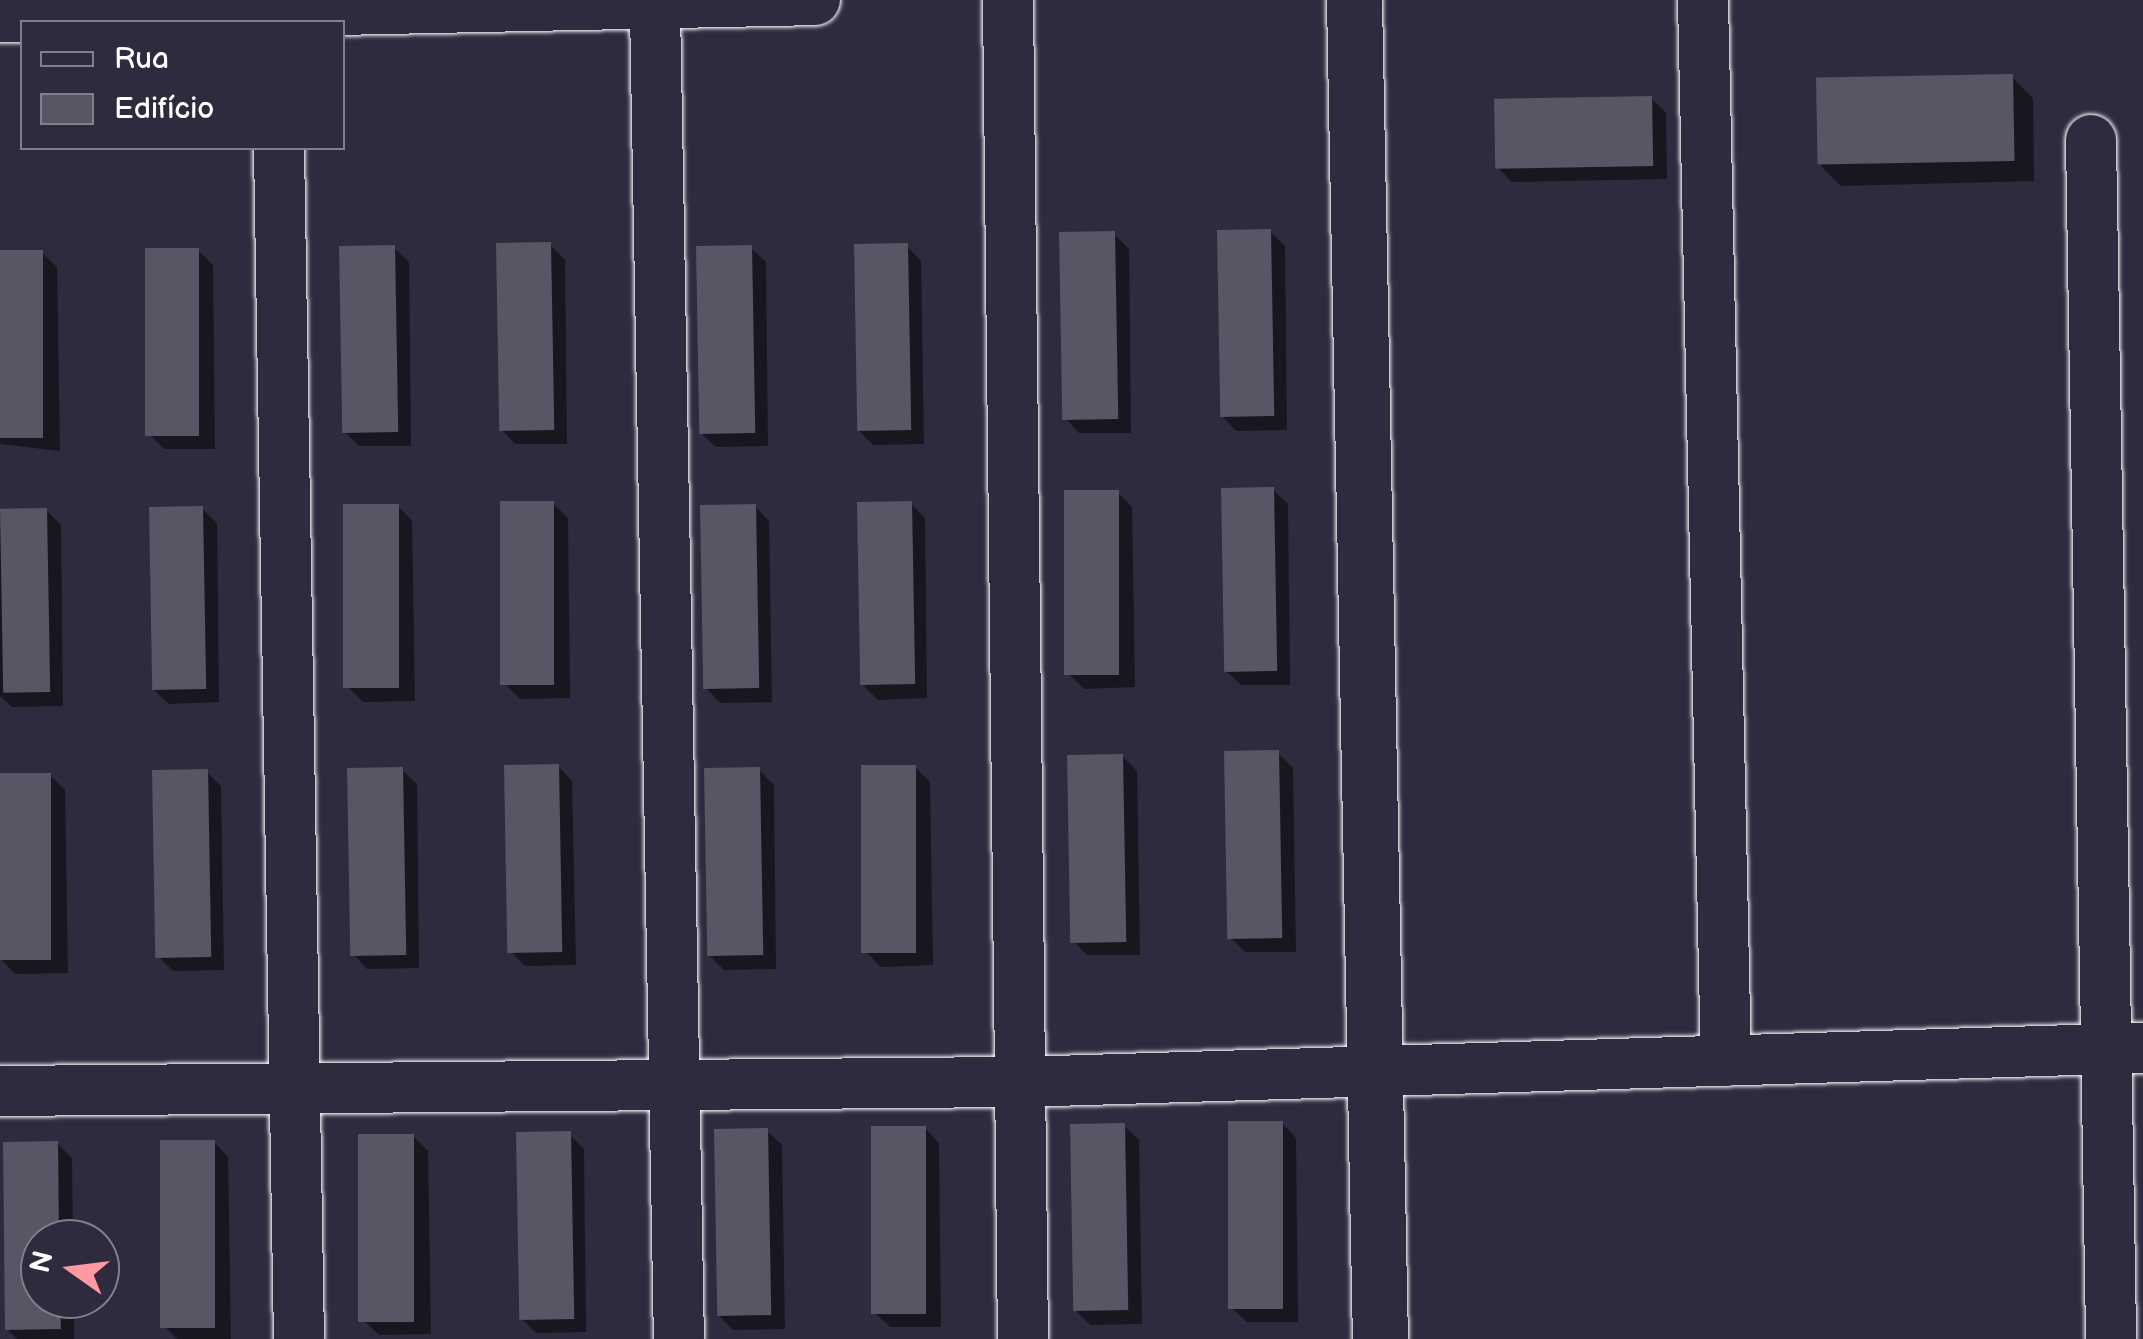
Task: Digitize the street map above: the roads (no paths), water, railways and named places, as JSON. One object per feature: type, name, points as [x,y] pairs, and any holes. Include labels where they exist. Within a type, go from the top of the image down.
[{"type":"street","points":[[0,17],[276,17],[655,9],[815,0]]},
{"type":"street","points":[[1008,0],[1024,1339]]},
{"type":"street","points":[[1354,0],[1380,1339]]},
{"type":"street","points":[[1702,0],[1726,1061]]},
{"type":"street","points":[[655,9],[679,1079],[678,1339]]},
{"type":"street","points":[[2091,140],[2125,1048],[2112,1339]]},
{"type":"street","points":[[279,150],[299,1339]]},
{"type":"street","points":[[0,1091],[679,1079],[1021,1082],[1377,1066],[1726,1061],[2125,1048]]}]
